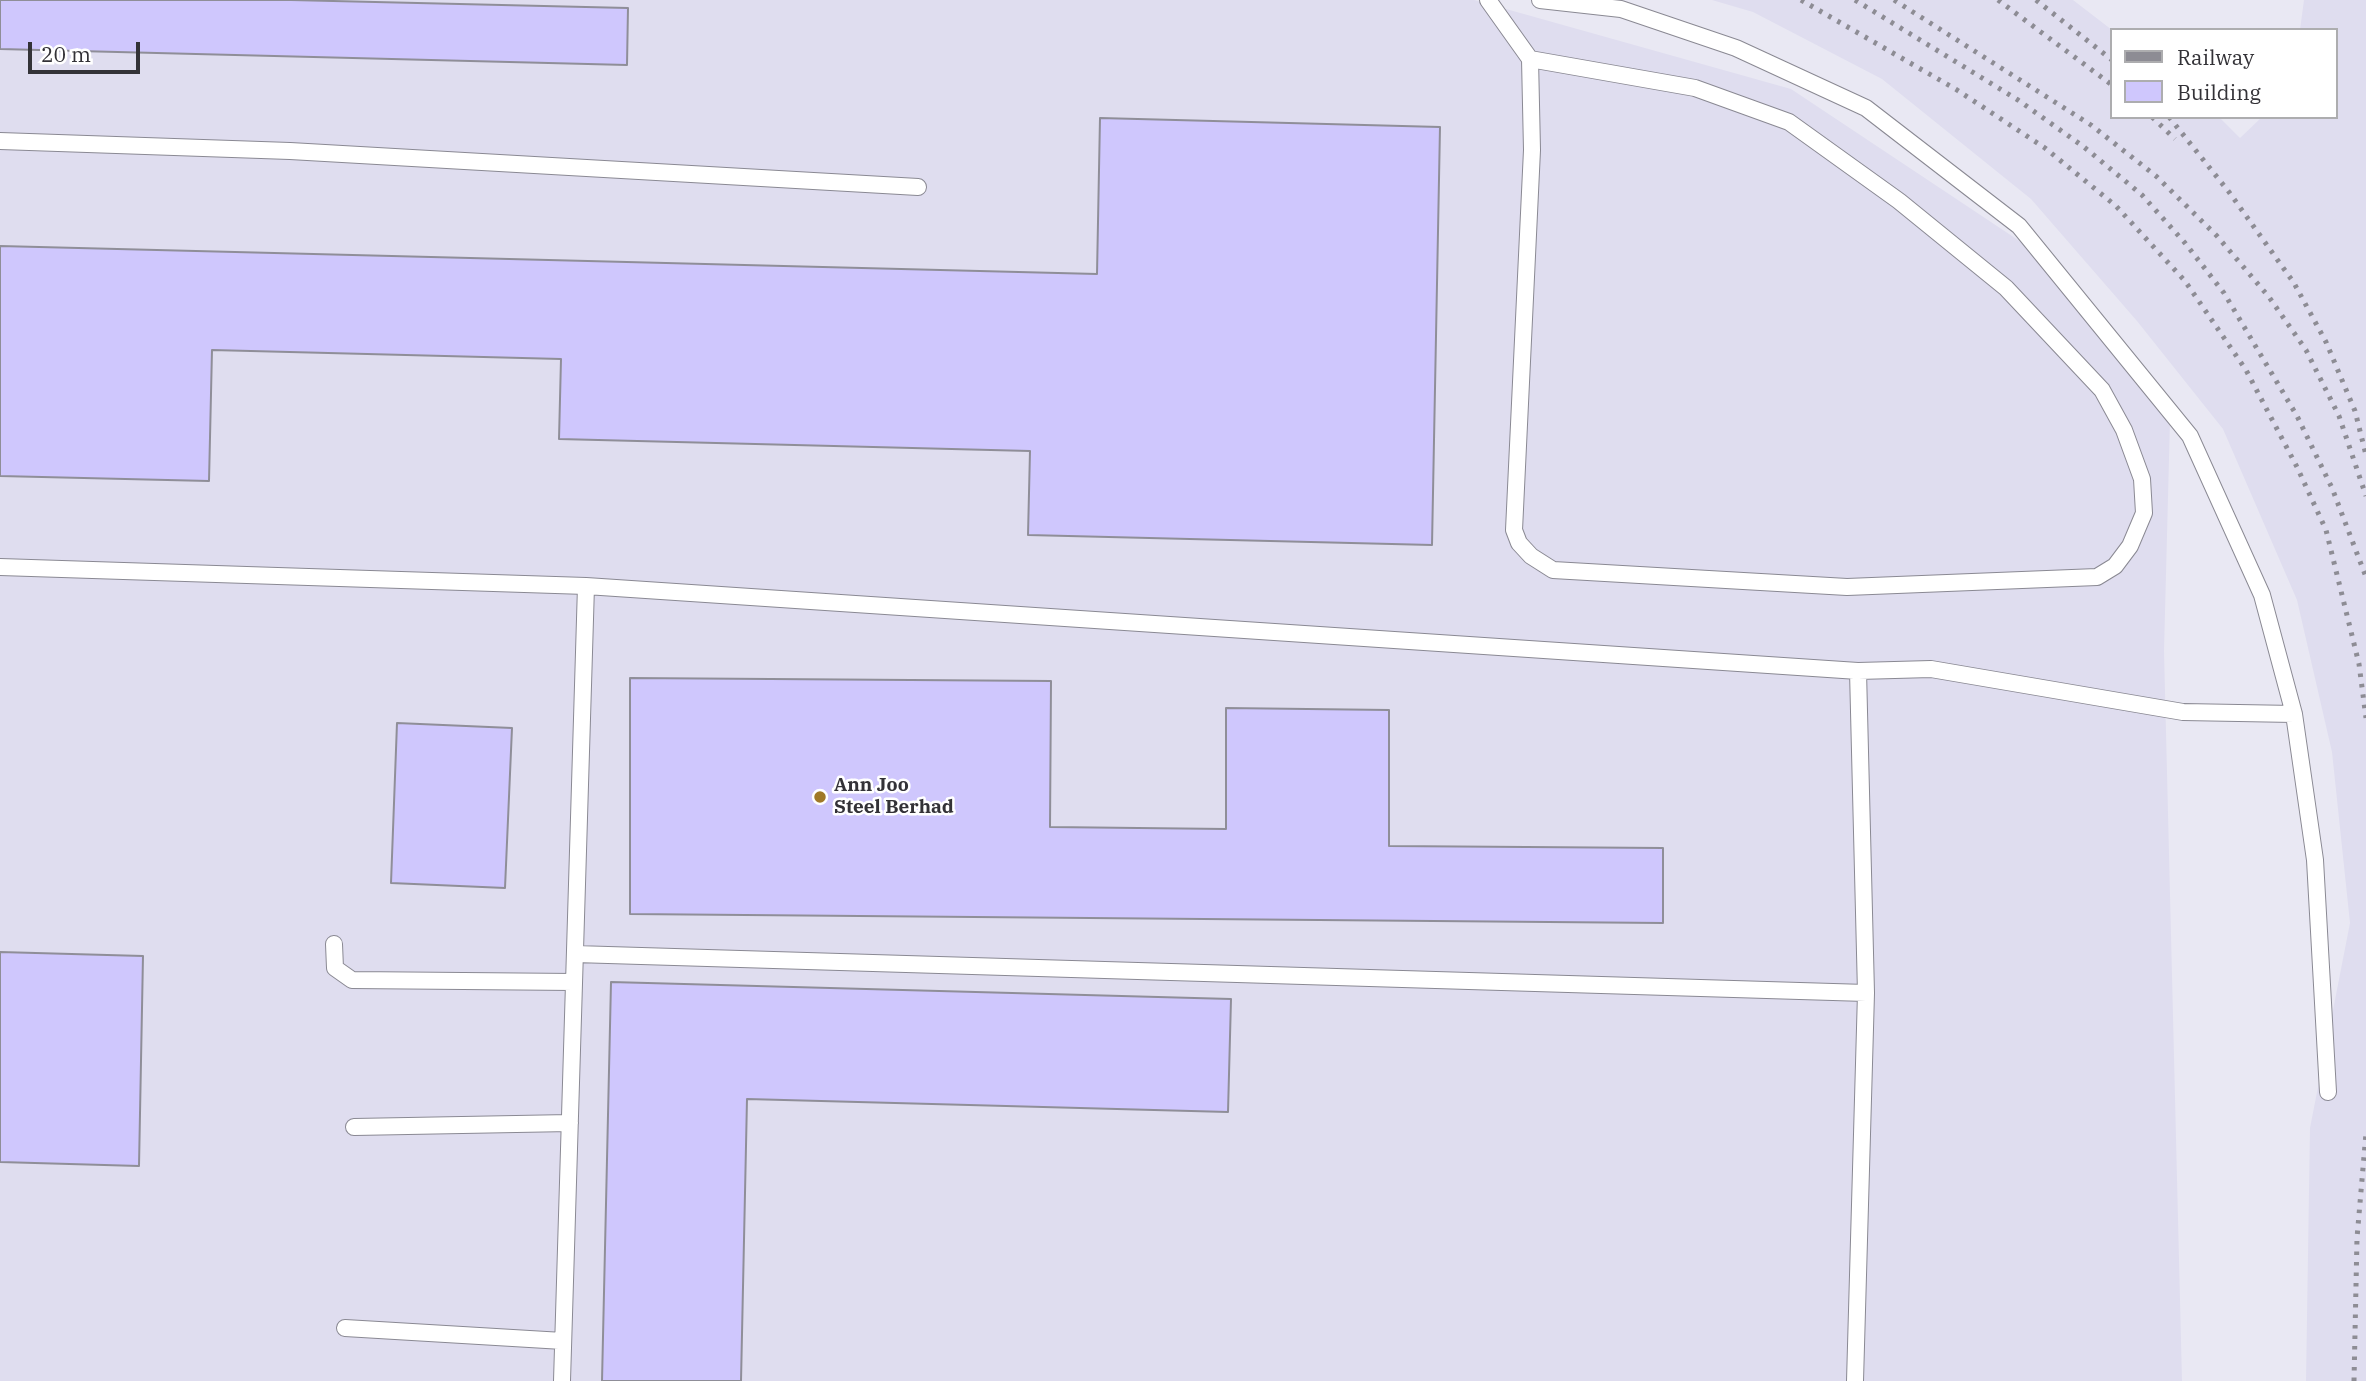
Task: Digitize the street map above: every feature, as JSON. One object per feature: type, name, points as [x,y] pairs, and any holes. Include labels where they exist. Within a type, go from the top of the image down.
[{"type":"lane","points":[[1488,0],[1530,59],[1532,150],[1514,530],[1519,543],[1531,556],[1553,570],[1847,587],[2097,577],[2115,566],[2130,546],[2144,513],[2142,479],[2124,430],[2102,390],[2006,288],[1899,201],[1789,122],[1696,88],[1530,59]]},
{"type":"lane","points":[[1541,0],[1621,9],[1736,48],[1866,108],[2019,226],[2190,436],[2262,595],[2294,714],[2315,860],[2328,1092]]},
{"type":"lane","points":[[0,141],[290,151],[918,187]]},
{"type":"lane","points":[[0,567],[586,586],[1858,671],[1931,669],[2183,712],[2294,714]]},
{"type":"lane","points":[[562,1381],[586,586]]},
{"type":"lane","points":[[1855,1381],[1866,993],[1858,671]]},
{"type":"lane","points":[[334,943],[335,968],[352,980],[574,982]]},
{"type":"lane","points":[[575,954],[1866,993]]},
{"type":"lane","points":[[354,1127],[570,1123]]},
{"type":"lane","points":[[345,1328],[563,1341]]},
{"type":"shaded area","points":[[0,0],[1474,0],[1791,89],[2030,248],[2170,420],[2164,651],[2182,1381],[0,1381]]},
{"type":"shaded area","points":[[1712,0],[2073,0],[2110,28],[2110,119],[2221,119],[2240,138],[2260,119],[2338,119],[2338,28],[2300,28],[2304,0],[2366,0],[2366,1381],[2306,1381],[2310,1128],[2350,923],[2332,752],[2297,600],[2223,429],[2137,321],[2031,199],[1882,79],[1753,12]]},
{"type":"building","points":[[0,0],[291,0],[628,8],[627,65],[0,49]]},
{"type":"building","points":[[1100,118],[1440,127],[1432,545],[1028,535],[1030,451],[559,439],[561,359],[212,350],[209,481],[0,476],[0,246],[1097,274]]},
{"type":"building","points":[[630,678],[1051,681],[1050,827],[1226,829],[1226,708],[1389,710],[1389,846],[1663,848],[1663,923],[630,914]]},
{"type":"building","points":[[397,723],[512,728],[505,888],[391,883]]},
{"type":"building","points":[[0,952],[143,956],[139,1166],[0,1162]]},
{"type":"building","points":[[611,982],[1231,999],[1228,1112],[747,1099],[741,1381],[602,1381]]},
{"type":"railway","points":[[1801,0],[1957,90],[2045,148],[2116,206],[2185,281],[2246,370],[2297,467],[2326,530],[2359,664],[2366,718]]},
{"type":"railway","points":[[1855,0],[2018,100],[2084,147],[2142,195],[2185,243],[2224,293],[2297,416],[2332,488],[2366,577]]},
{"type":"railway","points":[[1894,0],[2091,125],[2156,176],[2217,236],[2269,297],[2306,350],[2339,416],[2366,496]]},
{"type":"railway","points":[[1998,0],[2110,84]]},
{"type":"railway","points":[[2036,0],[2110,58]]},
{"type":"railway","points":[[2154,119],[2175,139]]},
{"type":"railway","points":[[2171,119],[2229,192],[2294,283],[2326,342],[2355,411],[2366,455]]},
{"type":"railway","points":[[2354,1381],[2357,1238],[2366,1133]]},
{"type":"place","name":"Ann Joo Steel Berhad","points":[[820,797]]}]
